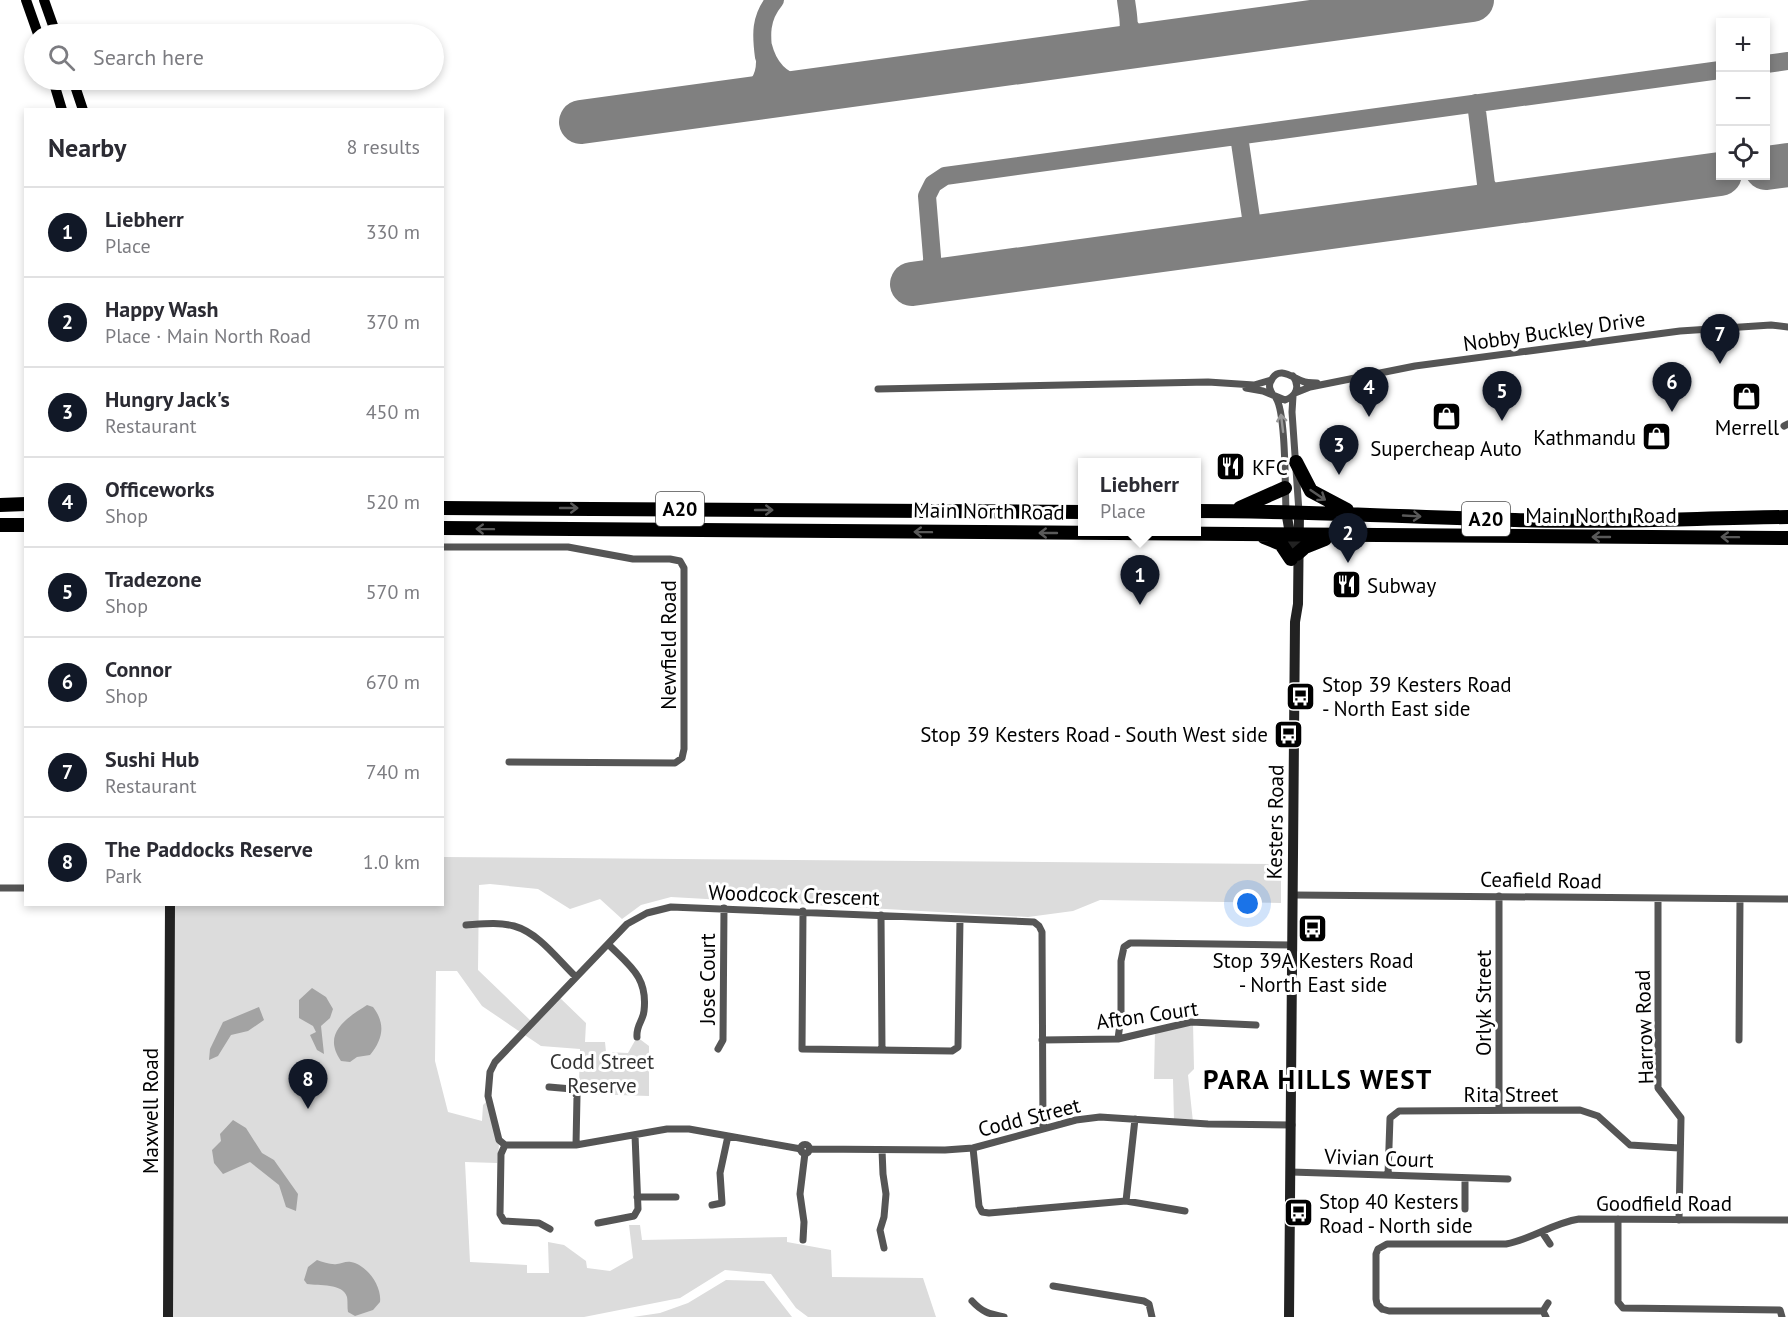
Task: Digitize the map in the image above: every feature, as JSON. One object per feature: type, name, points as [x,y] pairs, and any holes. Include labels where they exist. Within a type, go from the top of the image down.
[{"type":"highway","points":[[1296,462],[1311,491],[1353,513]]},
{"type":"highway","points":[[1230,511],[1254,503],[1285,488]]},
{"type":"highway","points":[[0,504],[24,504]]},
{"type":"highway","name":"Main North Road","points":[[444,508],[1078,512]]},
{"type":"highway","name":"Main North Road","points":[[1201,511],[1618,521],[1786,516]]},
{"type":"highway","points":[[0,525],[24,525]]},
{"type":"highway","name":"Main North Road","points":[[444,528],[1078,533]]},
{"type":"highway","name":"Main North Road","points":[[1201,534],[1788,538]]},
{"type":"highway","points":[[1254,534],[1281,544],[1294,556],[1311,543],[1338,534]]},
{"type":"main road","points":[[44,0],[53,24]]},
{"type":"main road","points":[[28,2],[35,24]]},
{"type":"main road","points":[[56,90],[61,108]]},
{"type":"main road","points":[[76,90],[82,108]]},
{"type":"main road","name":"Kesters Road","points":[[1290,1315],[1295,622],[1298,604],[1292,512]]},
{"type":"main road","name":"Maxwell Road","points":[[168,1317],[170,906]]},
{"type":"street","name":"Nobby Buckley Drive","points":[[1294,394],[1325,384],[1415,366],[1680,331],[1772,325],[1788,327]]},
{"type":"street","points":[[878,390],[1208,382],[1227,383],[1254,385],[1271,380],[1281,373],[1293,376],[1297,382],[1294,394],[1285,400],[1263,391],[1227,383]]},
{"type":"street","name":"Nobby Buckley Drive","points":[[1293,376],[1308,383],[1325,384]]},
{"type":"street","points":[[1271,380],[1270,387],[1275,397]]},
{"type":"street","name":"Kesters Road","points":[[1292,512],[1296,462],[1292,412],[1294,394]]},
{"type":"street","name":"Kesters Road","points":[[1275,397],[1279,402],[1283,429],[1285,488],[1292,512]]},
{"type":"street","name":"Newfield Road","points":[[444,547],[568,547],[633,559],[670,559],[680,561],[684,568],[682,758],[675,764],[509,762]]},
{"type":"street","points":[[0,888],[24,888]]},
{"type":"street","name":"Ceafield Road","points":[[1294,894],[1788,899]]},
{"type":"street","name":"Orlyk Street","points":[[1499,897],[1499,1110]]},
{"type":"street","name":"Harrow Road","points":[[1658,898],[1658,1088],[1681,1118],[1679,1220]]},
{"type":"street","points":[[1739,1040],[1740,899]]},
{"type":"street","name":"Woodcock Crescent","points":[[505,1145],[499,1140],[488,1096],[490,1072],[495,1062],[627,924],[647,913],[671,907],[1034,922],[1042,932],[1043,1128]]},
{"type":"street","name":"Jose Court","points":[[718,1049],[723,1040],[724,908]]},
{"type":"street","points":[[803,911],[802,1049],[952,1051],[957,1047],[960,919]]},
{"type":"street","points":[[881,915],[882,1050]]},
{"type":"street","points":[[466,925],[516,926],[533,935],[576,977]]},
{"type":"street","points":[[1118,1039],[1121,1016],[1120,960],[1124,946],[1140,943],[1293,945]]},
{"type":"street","points":[[608,945],[633,968],[644,988],[644,1014],[636,1028],[637,1038]]},
{"type":"street","name":"Afton Court","points":[[1042,1040],[1118,1039],[1191,1022],[1256,1025]]},
{"type":"street","points":[[549,1087],[572,1089],[578,1096],[576,1145]]},
{"type":"street","name":"Rita Street","points":[[1388,1175],[1390,1118],[1399,1111],[1580,1110],[1598,1116],[1630,1145],[1679,1148]]},
{"type":"street","name":"Codd Street","points":[[505,1145],[576,1145],[667,1129],[688,1129],[805,1151],[973,1148],[1043,1128],[1100,1117],[1208,1124],[1292,1125]]},
{"type":"street","points":[[1126,1201],[1135,1119]]},
{"type":"street","points":[[598,1223],[634,1216],[638,1209],[635,1135]]},
{"type":"street","points":[[712,1205],[722,1203],[720,1173],[728,1136]]},
{"type":"street","points":[[505,1145],[501,1154],[500,1214],[504,1221],[538,1223],[550,1229]]},
{"type":"street","points":[[973,1148],[982,1212],[989,1214],[1126,1201],[1185,1211]]},
{"type":"street","points":[[882,1150],[886,1194],[884,1217],[880,1230],[884,1248]]},
{"type":"street","points":[[803,1240],[804,1222],[800,1194],[805,1151]]},
{"type":"street","name":"Vivian Court","points":[[1291,1172],[1508,1179]]},
{"type":"street","points":[[1464,1209],[1465,1178]]},
{"type":"street","points":[[637,1197],[676,1197]]},
{"type":"street","name":"Goodfield Road","points":[[1382,1309],[1376,1299],[1376,1254],[1377,1249],[1387,1244],[1506,1244],[1524,1241],[1565,1221],[1579,1219],[1788,1220]]},
{"type":"street","points":[[1618,1219],[1618,1302],[1623,1308],[1780,1310],[1782,1317]]},
{"type":"street","points":[[1542,1232],[1550,1244]]},
{"type":"street","points":[[1053,1287],[1144,1301],[1149,1304],[1152,1317]]},
{"type":"street","points":[[972,1300],[981,1311],[1004,1317]]},
{"type":"street","points":[[1376,1317],[1382,1309],[1470,1314],[1544,1314],[1548,1303]]},
{"type":"green space","name":"Codd Street Reserve","points":[[444,857],[1281,864],[1281,903],[1100,900],[1073,911],[1028,917],[671,897],[641,905],[622,919],[600,899],[570,909],[538,889],[479,885],[478,970],[532,1022],[558,996],[586,1023],[585,1042],[605,1042],[606,1052],[628,1053],[637,1037],[649,1046],[649,1096],[587,1094],[584,1085],[579,1084],[580,1049],[541,1046],[482,1006],[457,971],[436,971],[435,1061],[448,1112],[482,1121],[483,1105],[486,1102],[499,1146],[497,1163],[465,1162],[470,1262],[527,1265],[527,1273],[549,1273],[548,1242],[564,1245],[586,1261],[587,1268],[610,1271],[633,1258],[629,1225],[640,1225],[642,1240],[787,1237],[787,1242],[831,1250],[832,1277],[923,1278],[936,1317],[808,1317],[796,1308],[771,1274],[725,1270],[680,1298],[584,1317],[169,1317],[170,906],[444,906]]},
{"type":"green space","points":[[1193,1022],[1194,1069],[1188,1075],[1193,1122],[1174,1121],[1173,1079],[1154,1079],[1155,1030]]},
{"type":"green space","points":[[726,1280],[764,1281],[792,1317],[633,1317],[660,1313],[688,1303]]},
{"type":"shaded area","points":[[312,988],[326,997],[333,1009],[330,1018],[321,1026],[324,1054],[317,1050],[310,1035],[316,1032],[313,1026],[299,1018],[299,1000]]},
{"type":"shaded area","points":[[367,1005],[373,1007],[380,1019],[381,1031],[378,1043],[370,1055],[357,1057],[350,1062],[341,1061],[334,1043],[335,1035],[344,1022]]},
{"type":"shaded area","points":[[259,1007],[264,1020],[248,1031],[231,1035],[218,1056],[209,1060],[210,1049],[223,1022]]},
{"type":"shaded area","points":[[233,1120],[246,1128],[262,1153],[274,1160],[298,1194],[296,1211],[286,1207],[279,1185],[250,1162],[223,1174],[214,1163],[212,1150],[221,1141],[220,1134]]},
{"type":"shaded area","points":[[317,1260],[332,1264],[351,1262],[363,1267],[379,1289],[380,1302],[373,1310],[355,1316],[348,1312],[347,1297],[341,1289],[307,1284],[304,1280],[308,1267]]},
{"type":"taxiway","points":[[764,57],[762,41],[764,20],[775,0]]},
{"type":"taxiway","points":[[1047,58],[1115,48],[1121,44],[1128,34],[1129,27],[1126,0]]},
{"type":"taxiway","points":[[1418,7],[1466,0]]},
{"type":"taxiway","points":[[1129,25],[1136,36],[1149,42],[1219,35]]},
{"type":"taxiway","points":[[763,46],[770,64],[781,76],[794,83],[809,87],[825,87],[876,81]]},
{"type":"taxiway","points":[[1770,63],[1788,61]]},
{"type":"taxiway","points":[[674,109],[717,104],[745,96],[755,88],[762,77],[765,62]]},
{"type":"taxiway","points":[[934,281],[927,196],[933,184],[945,176],[1716,71]]},
{"type":"taxiway","points":[[1440,212],[1470,207],[1485,193],[1486,184],[1476,103]]},
{"type":"taxiway","points":[[1239,136],[1254,238]]},
{"type":"taxiway","points":[[1486,184],[1496,196],[1509,201],[1540,199]]},
{"type":"taxiway","points":[[932,259],[937,268],[951,276],[970,277],[998,273]]},
{"type":"runway","points":[[581,122],[1472,0]]},
{"type":"runway","points":[[1770,167],[1788,165]]},
{"type":"runway","points":[[912,284],[1716,175]]},
{"type":"place","name":"Sushi Hub","points":[[1720,364]]},
{"type":"place","name":"Merrell","points":[[1747,396]]},
{"type":"place","name":"Connor","points":[[1672,412]]},
{"type":"place","name":"Officeworks","points":[[1369,417]]},
{"type":"place","name":"Supercheap Auto","points":[[1446,417]]},
{"type":"place","name":"Tradezone","points":[[1502,421]]},
{"type":"place","name":"Kathmandu","points":[[1657,437]]},
{"type":"place","name":"KFC","points":[[1231,467]]},
{"type":"place","name":"Hungry Jack's","points":[[1339,475]]},
{"type":"place","name":"Happy Wash","points":[[1348,563]]},
{"type":"place","name":"Subway","points":[[1346,585]]},
{"type":"place","name":"Liebherr","points":[[1140,605]]},
{"type":"place","name":"Stop 39 Kesters Road - North East side","points":[[1301,696]]},
{"type":"place","name":"Stop 39 Kesters Road - South West side","points":[[1289,734]]},
{"type":"place","name":"Stop 39A Kesters Road - North East side","points":[[1313,929]]},
{"type":"place","name":"The Paddocks Reserve","points":[[308,1109]]},
{"type":"place","name":"Stop 40 Kesters Road - North side","points":[[1298,1213]]},
{"type":"district","name":"PARA HILLS WEST","points":[[1318,1079]]}]
